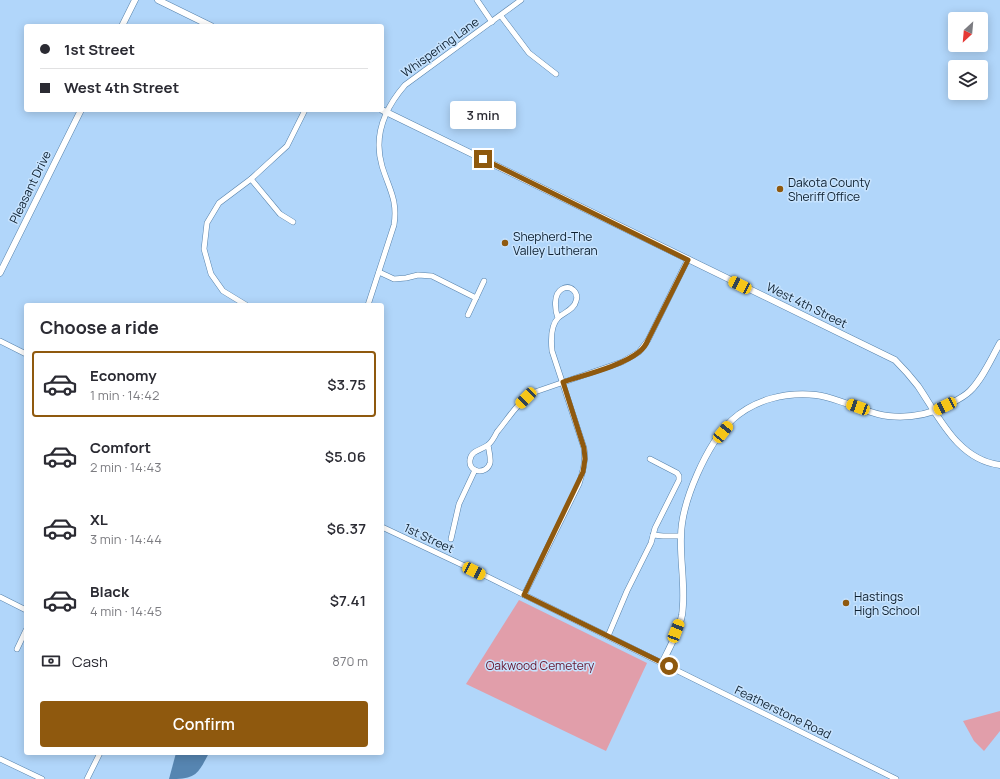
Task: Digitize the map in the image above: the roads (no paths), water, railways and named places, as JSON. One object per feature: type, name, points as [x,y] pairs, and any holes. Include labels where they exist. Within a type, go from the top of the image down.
[{"type":"street","points":[[123,24],[135,0]]},
{"type":"street","points":[[158,0],[207,24]]},
{"type":"street","points":[[476,0],[492,22]]},
{"type":"street","name":"Whispering Lane","points":[[384,111],[405,85],[521,0]]},
{"type":"street","points":[[501,16],[529,53],[556,74]]},
{"type":"street","name":"West 4th Street","points":[[384,111],[895,360],[917,385],[934,412],[956,442],[970,453],[983,460],[1000,465]]},
{"type":"street","name":"Pleasant Drive","points":[[0,273],[80,112]]},
{"type":"street","points":[[243,303],[223,291],[211,274],[204,249],[207,223],[219,203],[251,179],[287,146],[303,112]]},
{"type":"street","name":"Whispering Lane","points":[[369,303],[394,225],[396,213],[395,200],[382,165],[378,146],[380,126],[384,112]]},
{"type":"street","points":[[251,179],[280,214],[293,222]]},
{"type":"street","points":[[488,445],[490,465],[484,470],[475,470],[470,464],[470,458],[476,451],[488,445],[518,405],[532,393],[622,362],[643,349],[688,260]]},
{"type":"street","points":[[379,272],[394,278],[406,278],[418,275],[432,276],[476,298]]},
{"type":"street","points":[[468,314],[484,281]]},
{"type":"street","points":[[524,595],[583,472],[585,459],[584,448],[551,344],[554,327],[558,318],[575,305],[577,297],[574,290],[568,287],[558,292],[555,310],[558,318]]},
{"type":"street","points":[[0,341],[24,353]]},
{"type":"street","points":[[662,662],[671,645],[682,616],[684,588],[680,536],[685,506],[700,469],[714,443],[732,421],[750,407],[771,398],[795,394],[818,395],[888,416],[910,417],[934,412],[969,392],[983,375],[1000,342]]},
{"type":"street","points":[[608,636],[679,480],[677,473],[650,459]]},
{"type":"street","points":[[450,539],[459,504],[475,470]]},
{"type":"street","name":"1st Street","points":[[384,528],[662,662]]},
{"type":"street","points":[[653,535],[680,536]]},
{"type":"street","points":[[0,597],[24,609]]},
{"type":"street","points":[[17,649],[24,634]]},
{"type":"street","name":"Featherstone Road","points":[[662,662],[896,779]]},
{"type":"street","points":[[87,779],[99,755]]},
{"type":"street","points":[[0,759],[42,779]]},
{"type":"water","points":[[175,755],[208,755],[194,775],[185,778],[169,779]]},
{"type":"place","name":"Dakota County Sheriff Office","points":[[780,189]]},
{"type":"place","name":"Shepherd-The Valley Lutheran","points":[[505,243]]},
{"type":"place","name":"Hastings High School","points":[[846,603]]},
{"type":"park label","name":"Oakwood Cemetery","points":[[540,665]]}]
